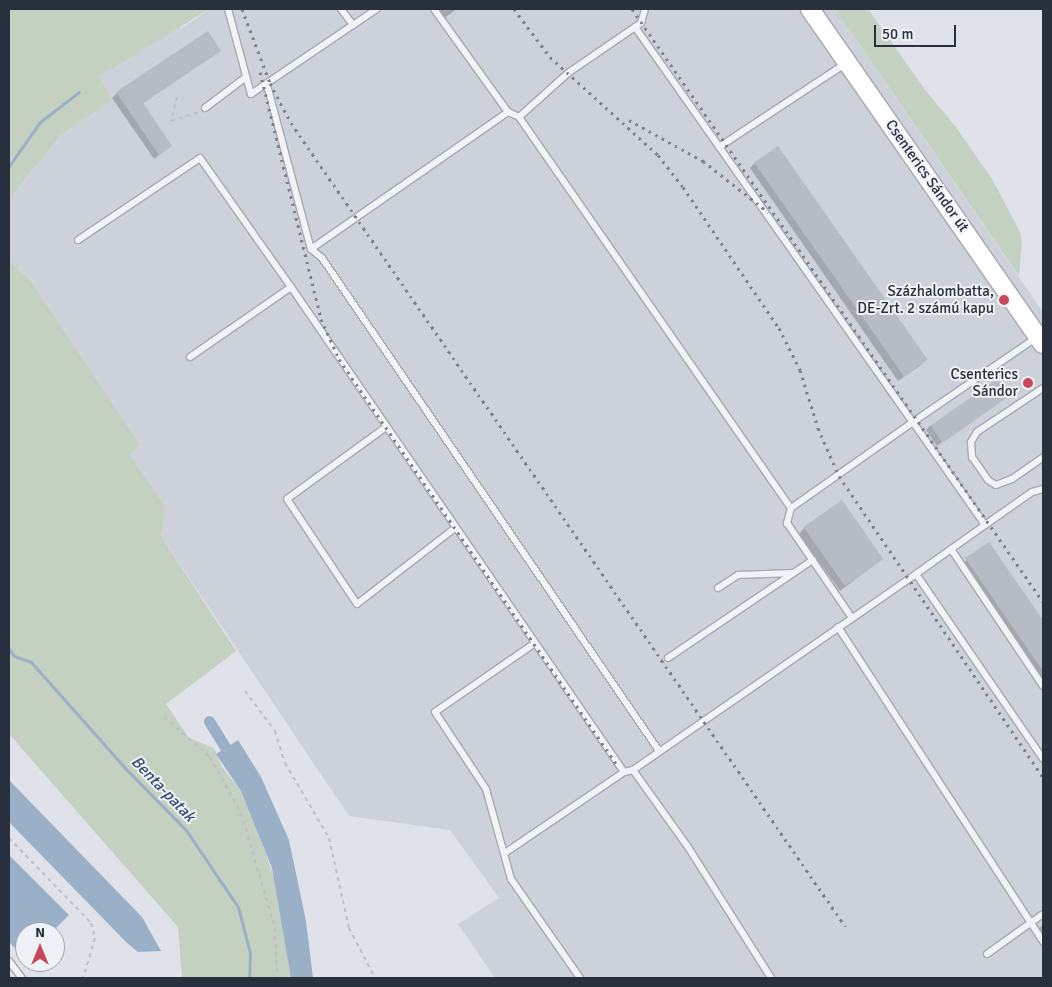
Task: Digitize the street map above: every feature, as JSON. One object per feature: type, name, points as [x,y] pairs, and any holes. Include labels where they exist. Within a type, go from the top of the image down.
[{"type":"street","name":"Csenterics Sándor út","points":[[810,9],[1041,340]]},
{"type":"lane","points":[[228,9],[251,94],[377,9]]},
{"type":"lane","points":[[341,9],[353,25]]},
{"type":"lane","points":[[434,9],[508,112],[519,117],[791,508]]},
{"type":"lane","points":[[519,117],[568,73],[641,23],[645,9]]},
{"type":"lane","points":[[636,27],[985,525]]},
{"type":"lane","points":[[719,147],[848,62]]},
{"type":"lane","points":[[205,108],[246,77]]},
{"type":"lane","points":[[267,85],[311,249],[322,258],[659,751]]},
{"type":"lane","points":[[311,249],[508,112]]},
{"type":"lane","points":[[78,240],[200,158],[291,287],[624,772]]},
{"type":"lane","points":[[190,357],[291,287]]},
{"type":"lane","points":[[852,618],[787,523],[791,508],[913,422],[1041,340]]},
{"type":"lane","points":[[1043,388],[977,432],[971,442],[972,456],[988,480],[996,485],[1012,479],[1043,457]]},
{"type":"lane","points":[[386,427],[287,499],[357,604],[455,528]]},
{"type":"lane","points":[[505,853],[624,772],[633,770],[1032,492],[1043,489]]},
{"type":"lane","points":[[951,549],[1043,686]]},
{"type":"lane","points":[[668,658],[813,560]]},
{"type":"lane","points":[[718,588],[738,575],[794,573]]},
{"type":"lane","points":[[916,574],[1043,759]]},
{"type":"lane","points":[[838,628],[1043,942]]},
{"type":"lane","points":[[535,643],[435,712],[486,789],[511,879],[580,978]]},
{"type":"lane","points":[[633,770],[688,847],[771,978]]},
{"type":"lane","points":[[987,954],[1043,914]]},
{"type":"lane","points":[[9,961],[22,978]]},
{"type":"path","points":[[177,96],[171,121],[194,116],[205,108]]},
{"type":"path","points":[[245,691],[275,731],[285,763],[329,838],[349,928],[375,978]]},
{"type":"path","points":[[164,717],[210,757],[241,813],[275,928],[277,978]]},
{"type":"path","points":[[9,838],[91,923],[95,938],[83,978]]},
{"type":"shaded area","points":[[209,9],[835,9],[1043,312],[1043,978],[495,978],[458,924],[499,898],[450,830],[349,816],[161,536],[166,507],[130,455],[140,445],[31,281],[9,261],[9,199],[61,135],[113,100],[99,77],[176,23],[181,29]]},
{"type":"green space","points":[[9,9],[209,9],[99,77],[113,100],[61,135],[9,199]]},
{"type":"green space","points":[[835,9],[868,9],[926,91],[956,127],[992,179],[1019,230],[1022,242],[1019,276]]},
{"type":"green space","points":[[9,261],[31,281],[140,445],[130,455],[166,507],[161,536],[236,651],[166,704],[189,738],[214,748],[222,767],[241,791],[255,823],[277,886],[291,978],[182,978],[178,927],[9,734]]},
{"type":"water","points":[[238,740],[261,777],[289,840],[306,921],[313,978],[291,978],[272,868],[241,791],[216,754]]},
{"type":"water","points":[[9,780],[142,917],[161,951],[138,952],[127,943],[9,822]]},
{"type":"water","points":[[9,855],[69,915],[62,922],[15,922],[15,948],[9,942]]},
{"type":"building","points":[[208,31],[221,51],[143,103],[172,146],[159,155],[116,92]]},
{"type":"building","points":[[778,146],[928,360],[904,376],[754,163]]},
{"type":"building","points":[[997,379],[1009,396],[943,443],[931,425]]},
{"type":"building","points":[[842,500],[883,559],[845,586],[803,527]]},
{"type":"building","points":[[989,542],[1043,620],[1043,671],[965,558]]},
{"type":"waterway","points":[[9,166],[40,122],[79,92]]},
{"type":"waterway","name":"Benta-patak","points":[[9,649],[14,656],[31,662],[127,770],[186,830],[238,907],[250,953],[249,978]]},
{"type":"waterway","points":[[209,721],[233,760]]},
{"type":"railway","points":[[242,9],[270,83],[291,123],[845,926]]},
{"type":"railway","points":[[514,9],[550,57],[658,155],[683,187],[779,328],[800,370],[818,428],[839,476],[1043,777]]},
{"type":"railway","points":[[632,9],[1043,602]]},
{"type":"railway","points":[[260,72],[321,319],[339,359],[617,765]]},
{"type":"railway","points":[[629,120],[703,161],[768,212]]},
{"type":"place","name":"Százhalombatta, DE-Zrt. 2 számú kapu","points":[[1004,300]]},
{"type":"place","name":"Csenterics Sándor","points":[[1028,383]]}]
